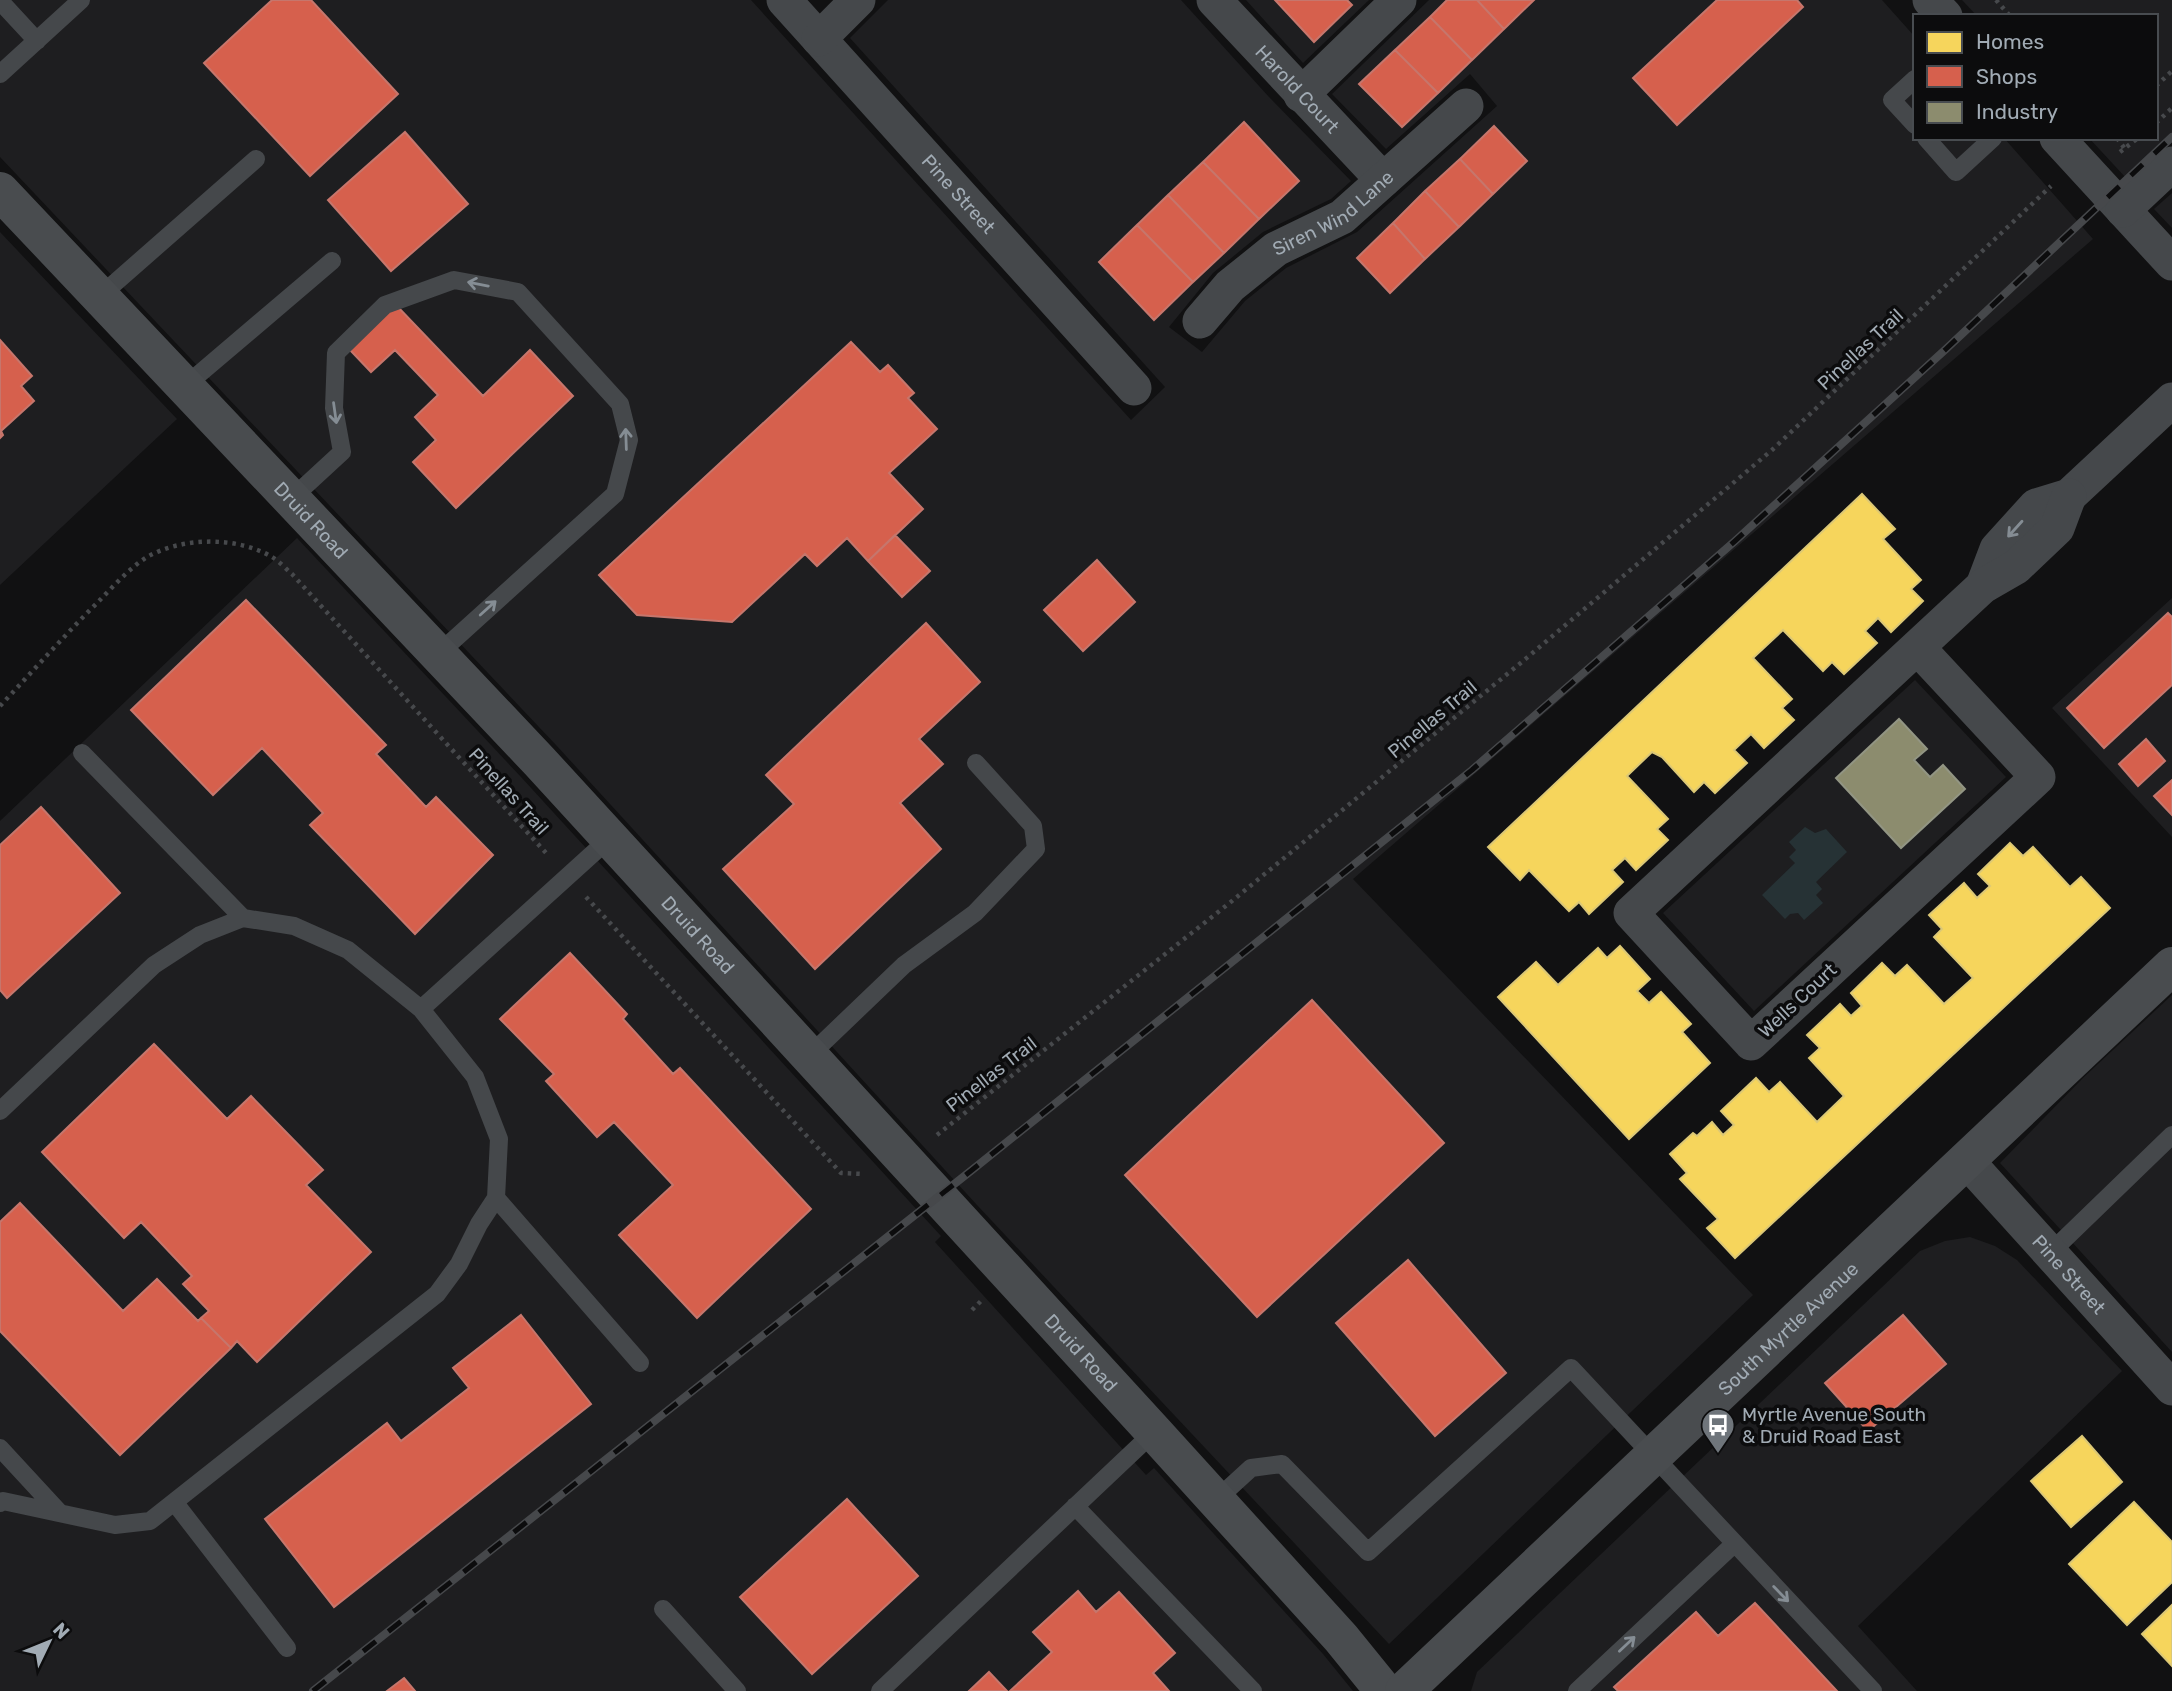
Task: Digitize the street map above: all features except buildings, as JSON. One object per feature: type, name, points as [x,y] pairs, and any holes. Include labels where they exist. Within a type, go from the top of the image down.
[{"type":"street","name":"Pine Street","points":[[784,0],[1134,388]]},
{"type":"street","points":[[819,39],[858,0]]},
{"type":"street","name":"Harold Court","points":[[1214,0],[1383,180]]},
{"type":"street","points":[[1301,95],[1399,0]]},
{"type":"street","points":[[1930,0],[1943,14]]},
{"type":"street","name":"Siren Wind Lane","points":[[1200,321],[1230,286],[1276,249],[1342,217],[1466,106]]},
{"type":"street","points":[[2058,140],[2172,263]]},
{"type":"street","points":[[2123,211],[2172,164]]},
{"type":"street","name":"Druid Road","points":[[0,191],[610,838],[1216,1500],[1341,1638],[1384,1691]]},
{"type":"street","name":"Wells Court","points":[[1918,648],[2038,777],[1751,1042],[1631,913],[1983,586],[2016,567],[2057,528],[2069,496],[2172,400]]},
{"type":"street","name":"South Myrtle Avenue","points":[[1404,1691],[2172,966]]},
{"type":"street","name":"Pine Street","points":[[1966,1160],[2172,1388]]},
{"type":"lane","points":[[0,74],[81,0]]},
{"type":"lane","points":[[0,1],[37,41]]},
{"type":"lane","points":[[1913,81],[1892,100],[1913,123]]},
{"type":"lane","points":[[1928,140],[1956,172],[1991,140]]},
{"type":"lane","points":[[100,296],[256,159]]},
{"type":"lane","points":[[184,386],[332,261]]},
{"type":"lane","points":[[291,499],[342,452],[334,408],[336,353],[385,305],[454,280],[518,292],[620,404],[629,440],[615,494],[438,654]]},
{"type":"lane","points":[[82,753],[243,918]]},
{"type":"lane","points":[[809,1056],[904,965],[975,913],[1036,849],[1033,826],[976,763]]},
{"type":"lane","points":[[421,1009],[610,838]]},
{"type":"lane","points":[[0,1111],[154,965],[200,935],[243,918],[294,926],[348,950],[421,1009],[475,1077],[499,1139],[496,1198],[479,1224],[459,1264],[437,1294],[175,1503],[150,1521],[115,1525],[3,1501],[0,1503]]},
{"type":"lane","points":[[2050,1253],[2172,1135]]},
{"type":"lane","points":[[496,1198],[640,1363]]},
{"type":"lane","points":[[1216,1500],[1251,1468],[1282,1464],[1368,1552],[1571,1368],[1873,1691]]},
{"type":"lane","points":[[880,1691],[1154,1432]]},
{"type":"lane","points":[[0,1448],[60,1513]]},
{"type":"lane","points":[[175,1503],[287,1648]]},
{"type":"lane","points":[[1075,1506],[1253,1691]]},
{"type":"lane","points":[[1577,1691],[1734,1544]]},
{"type":"lane","points":[[663,1609],[737,1691]]},
{"type":"path","points":[[1996,0],[2008,14]]},
{"type":"path","points":[[2158,84],[2172,71]]},
{"type":"path","points":[[2158,121],[2172,108]]},
{"type":"path","points":[[2118,140],[2125,149]]},
{"type":"path","name":"Pinellas Trail","points":[[0,706],[116,584],[149,556],[176,546],[204,542],[229,543],[273,558],[292,574],[841,1173],[870,1175],[905,1160],[1232,901],[1524,661],[1772,450],[2037,200]]},
{"type":"shaded area","points":[[0,0],[751,0],[1131,420],[1165,387],[850,38],[888,0],[1181,0],[1269,97],[1351,181],[1331,199],[1263,232],[1213,273],[1169,327],[1202,352],[1245,301],[1286,268],[1357,232],[1497,106],[1470,74],[1386,149],[1332,94],[1429,0],[1882,0],[1913,35],[1913,140],[2006,140],[2093,239],[1353,879],[1753,1295],[1389,1644],[977,1205],[556,745],[0,157]]},
{"type":"shaded area","points":[[1246,0],[1369,0],[1303,63]]},
{"type":"shaded area","points":[[1962,0],[2172,0],[2172,135],[2126,178],[2091,140],[2158,140],[2158,14],[1975,14]]},
{"type":"shaded area","points":[[2172,193],[2172,228],[2154,209]]},
{"type":"shaded area","points":[[0,232],[177,419],[0,585]]},
{"type":"shaded area","points":[[297,538],[521,777],[941,1236],[935,1242],[1146,1475],[1154,1468],[1323,1654],[1353,1691],[0,1691],[0,821]]},
{"type":"shaded area","points":[[2172,598],[2172,837],[2052,708]]},
{"type":"shaded area","points":[[1915,680],[2006,777],[1754,1011],[1663,913]]},
{"type":"shaded area","points":[[1805,827],[1815,833],[1826,829],[1847,852],[1816,882],[1822,889],[1816,895],[1823,903],[1804,920],[1798,913],[1790,914],[1785,919],[1762,895],[1795,863],[1789,857],[1796,850],[1789,842]]},
{"type":"shaded area","points":[[2172,995],[2172,1352],[2000,1163],[2084,1077]]},
{"type":"shaded area","points":[[1970,1237],[1995,1246],[2017,1260],[2122,1371],[1858,1626],[1917,1691],[1471,1691],[1477,1672],[1920,1251],[1945,1241]]},
{"type":"railway","points":[[313,1691],[1472,770],[1735,541],[1946,349],[2172,137]]},
{"type":"place","name":"Myrtle Avenue South & Druid Road East","points":[[1718,1455]]}]
